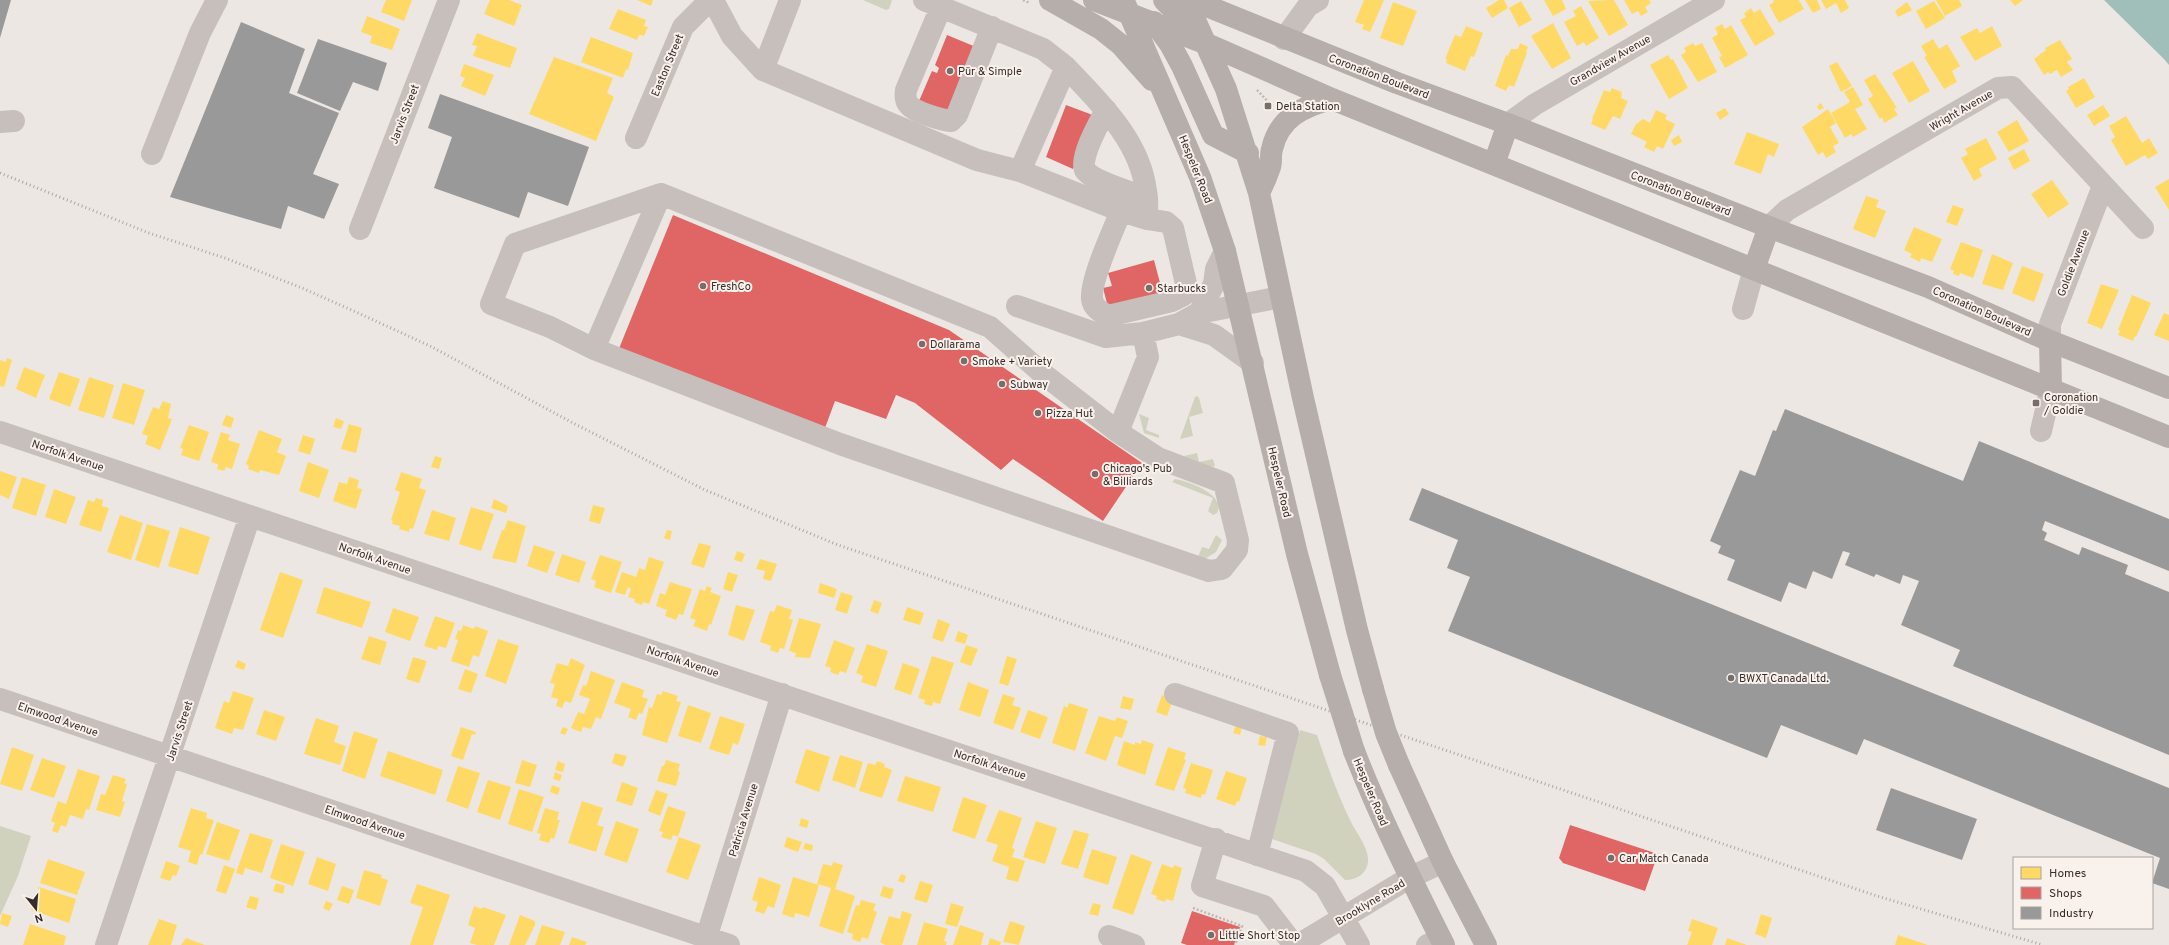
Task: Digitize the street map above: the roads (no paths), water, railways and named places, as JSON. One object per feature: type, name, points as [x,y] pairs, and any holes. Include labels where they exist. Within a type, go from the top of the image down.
[{"type":"main road","points":[[1050,0],[1101,29],[1121,45],[1165,96]]},
{"type":"main road","points":[[1094,0],[1129,5],[1154,23],[1207,44],[1332,99],[2051,388],[2169,437]]},
{"type":"main road","points":[[1164,0],[1207,44]]},
{"type":"main road","points":[[1186,0],[1207,44],[1228,94],[1248,153],[1259,193],[1281,297],[1357,630],[1386,733],[1443,862],[1486,945]]},
{"type":"main road","name":"Coronation Boulevard","points":[[1192,0],[1284,39],[1928,287],[2050,341],[2169,388]]},
{"type":"main road","name":"Hespeler Road","points":[[1129,5],[1165,96],[1205,190],[1225,251],[1253,363],[1297,554],[1330,675],[1354,751],[1376,806],[1437,943]]},
{"type":"main road","points":[[1154,23],[1170,44],[1182,66],[1213,135],[1248,153]]},
{"type":"main road","points":[[1259,193],[1270,166],[1271,149],[1278,131],[1286,120],[1296,112],[1311,104],[1332,99]]},
{"type":"main road","points":[[1494,164],[1508,124]]},
{"type":"main road","points":[[1754,269],[1769,227]]},
{"type":"main road","points":[[2050,341],[2051,388]]},
{"type":"street","points":[[152,154],[200,33],[217,0]]},
{"type":"street","name":"Jarvis Street","points":[[360,229],[449,0]]},
{"type":"street","name":"Easton Street","points":[[636,138],[683,27],[710,0]]},
{"type":"street","points":[[713,0],[732,36],[763,70],[977,160],[1020,171],[1121,211],[1147,209]]},
{"type":"street","points":[[763,70],[790,0]]},
{"type":"street","name":"Grandview Avenue","points":[[1508,124],[1534,104],[1714,0]]},
{"type":"street","points":[[1284,39],[1309,2]]},
{"type":"street","points":[[992,27],[957,115],[951,121],[942,120],[909,106],[905,98],[906,90],[933,3],[992,27],[1043,48],[1066,67],[1106,110],[1129,141],[1143,178],[1147,209]]},
{"type":"street","points":[[1020,171],[1066,67]]},
{"type":"street","name":"Wright Avenue","points":[[1769,227],[1788,210],[1998,88],[2012,87],[2143,228]]},
{"type":"street","points":[[1106,110],[1098,124],[1084,161],[1085,169],[1092,176],[1147,209],[1173,228],[1187,288],[1184,295],[1172,301],[1108,316],[1098,311],[1092,300],[1093,286],[1121,211]]},
{"type":"street","name":"Goldie Avenue","points":[[2050,341],[2050,324],[2103,186]]},
{"type":"street","points":[[594,348],[661,194]]},
{"type":"street","points":[[661,194],[990,327],[1042,374],[1118,432],[1158,458],[1224,484],[1238,540],[1237,550],[1222,569],[1209,571],[840,444],[594,348],[550,326],[491,304],[515,244],[661,194]]},
{"type":"street","points":[[1198,313],[1214,284],[1216,270],[1225,251]]},
{"type":"street","points":[[1743,308],[1754,269]]},
{"type":"street","points":[[1018,306],[1106,337],[1143,333],[1179,324],[1198,313],[1281,297]]},
{"type":"street","points":[[1179,324],[1214,335],[1253,363]]},
{"type":"street","points":[[1118,432],[1148,357],[1143,333]]},
{"type":"street","points":[[2042,430],[2051,388]]},
{"type":"street","name":"Norfolk Avenue","points":[[0,432],[1216,839],[1257,855],[1306,871],[1325,886],[1358,945]]},
{"type":"street","name":"Jarvis Street","points":[[106,945],[171,757],[250,516]]},
{"type":"street","name":"Patricia Avenue","points":[[705,941],[782,694]]},
{"type":"street","points":[[1175,694],[1288,732],[1257,855]]},
{"type":"street","name":"Elmwood Avenue","points":[[0,699],[705,941],[729,945]]},
{"type":"street","points":[[1216,839],[1202,886],[1264,906],[1294,945]]},
{"type":"street","name":"Brooklyne Road","points":[[1298,945],[1409,878],[1443,862]]},
{"type":"street","points":[[1109,936],[1134,945]]},
{"type":"water","points":[[2104,0],[2169,0],[2169,65],[2164,59]]},
{"type":"railway","points":[[0,173],[149,233],[225,258],[302,288],[430,346],[573,423],[705,490],[838,545],[1877,896],[2043,945]]},
{"type":"place","name":"Pür & Simple","points":[[950,71]]},
{"type":"place","name":"Delta Station","points":[[1268,106]]},
{"type":"place","name":"FreshCo","points":[[703,286]]},
{"type":"place","name":"Starbucks","points":[[1149,288]]},
{"type":"place","name":"Dollarama","points":[[922,344]]},
{"type":"place","name":"Smoke + Variety","points":[[964,361]]},
{"type":"place","name":"Subway","points":[[1002,384]]},
{"type":"place","name":"Coronation / Goldie","points":[[2036,403]]},
{"type":"place","name":"Pizza Hut","points":[[1038,413]]},
{"type":"place","name":"Chicago's Pub & Billiards","points":[[1095,474]]},
{"type":"place","name":"BWXT Canada Ltd.","points":[[1731,678]]},
{"type":"place","name":"Car Match Canada","points":[[1611,858]]},
{"type":"place","name":"Little Short Stop","points":[[1211,935]]}]
